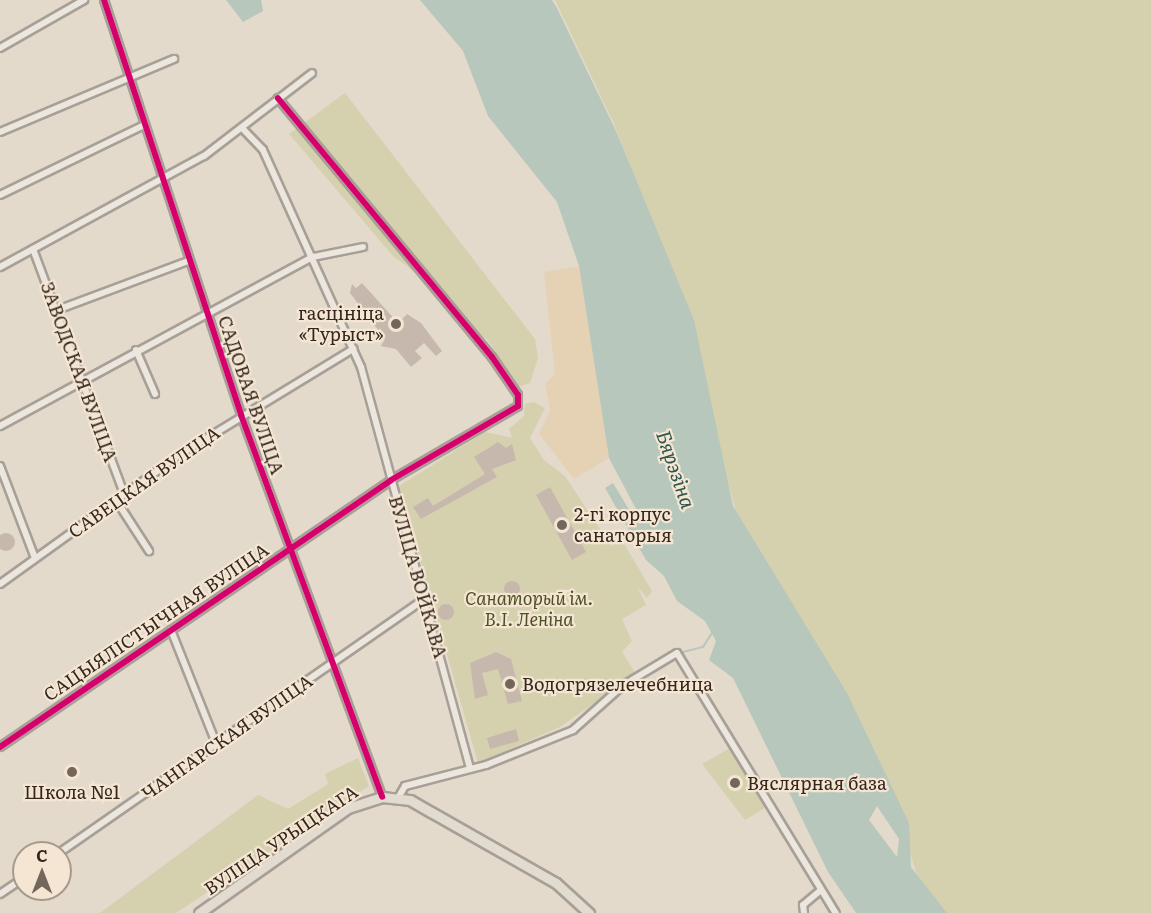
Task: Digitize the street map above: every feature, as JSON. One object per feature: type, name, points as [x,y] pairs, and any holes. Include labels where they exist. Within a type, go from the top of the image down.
[{"type":"main road","name":"ВУЛІЦА УРЫЦКАГА","points":[[199,913],[348,808],[382,797],[398,798],[556,883],[589,913]]},
{"type":"street","points":[[0,48],[84,0]]},
{"type":"street","name":"САДОВАЯ ВУЛІЦА","points":[[104,0],[128,81],[242,416],[330,666],[382,797]]},
{"type":"street","points":[[0,132],[128,81],[174,59]]},
{"type":"street","points":[[0,267],[163,179],[242,128],[312,73]]},
{"type":"street","name":"САЦЫЯЛІСТЫЧНАЯ ВУЛІЦА","points":[[0,747],[391,480],[514,410],[518,395],[492,357],[278,98]]},
{"type":"street","points":[[0,195],[144,125]]},
{"type":"street","name":"ВУЛІЦА ВОЙКАВА","points":[[242,128],[263,150],[353,349],[470,768]]},
{"type":"street","points":[[0,426],[206,311],[313,257],[363,247]]},
{"type":"street","name":"ЗАВОДСКАЯ ВУЛІЦА","points":[[33,249],[124,494]]},
{"type":"street","points":[[57,310],[188,261]]},
{"type":"street","name":"САВЕЦКАЯ ВУЛІЦА","points":[[0,584],[124,494],[242,416],[353,349]]},
{"type":"street","points":[[136,350],[155,394]]},
{"type":"street","points":[[0,465],[35,558]]},
{"type":"street","points":[[116,500],[148,551]]},
{"type":"street","name":"ЧАНГАРСКАЯ ВУЛІЦА","points":[[72,844],[330,666],[424,598]]},
{"type":"street","points":[[171,630],[216,743]]},
{"type":"street","points":[[398,798],[405,786],[470,768],[573,730],[622,686],[663,659],[677,653],[682,657],[836,913]]},
{"type":"street","points":[[804,913],[803,905],[821,890]]},
{"type":"green space","points":[[555,0],[1151,0],[1151,913],[944,913],[917,875],[896,808],[737,516],[679,294],[614,124]]},
{"type":"green space","points":[[345,93],[535,339],[538,358],[530,383],[518,387],[488,340],[469,328],[430,283],[393,256],[289,134]]},
{"type":"green space","name":"Санаторый ім. В.І. Леніна","points":[[534,402],[545,408],[530,438],[544,460],[565,476],[611,546],[622,540],[652,591],[647,598],[637,586],[646,605],[622,619],[632,641],[622,652],[636,674],[560,727],[478,763],[399,486],[485,432],[512,438],[509,429],[524,416],[525,404]]},
{"type":"green space","name":"Вяслярная база","points":[[732,747],[768,806],[745,820],[702,764]]},
{"type":"green space","points":[[358,758],[369,786],[176,913],[100,913],[258,795],[288,809],[328,784],[325,774]]},
{"type":"sand","points":[[579,266],[609,458],[574,479],[539,434],[550,410],[545,384],[555,374],[544,272]]},
{"type":"water","points":[[226,0],[261,0],[263,11],[243,22]]},
{"type":"water","name":"Бярэзіна","points":[[420,0],[552,0],[557,8],[616,131],[694,320],[733,506],[847,693],[909,823],[911,867],[947,913],[856,913],[828,872],[733,678],[709,660],[716,641],[705,621],[677,601],[664,576],[646,560],[605,488],[613,483],[631,513],[637,511],[609,458],[579,266],[557,202],[488,116],[463,51]],"holes":[[[877,806],[899,839],[897,857],[869,820]]]},
{"type":"building","name":"гасцініца «Турыст»","points":[[362,283],[398,323],[407,314],[421,323],[442,351],[436,356],[424,343],[415,351],[422,358],[411,367],[396,349],[381,346],[385,339],[350,293],[352,284],[356,288]]},
{"type":"building","points":[[498,442],[506,448],[512,444],[516,460],[492,469],[497,477],[421,519],[413,507],[428,498],[433,506],[485,474],[474,457]]},
{"type":"building","name":"2-гі корпус санаторыя","points":[[550,487],[586,552],[572,560],[536,495]]},
{"type":"building","points":[[6,533],[12,536],[15,542],[12,548],[6,551],[0,548],[-3,542],[0,536]]},
{"type":"building","points":[[509,581],[515,581],[520,589],[518,595],[509,597],[504,592],[504,586]]},
{"type":"building","points":[[446,604],[454,612],[446,620],[438,612]]},
{"type":"building","name":"Водогрязелечебница","points":[[496,652],[511,659],[522,701],[508,704],[498,669],[482,673],[488,695],[475,699],[470,663]]},
{"type":"building","points":[[516,729],[519,741],[490,749],[487,738]]},
{"type":"waterway","points":[[683,652],[703,647],[712,633]]},
{"type":"cycle path","points":[[104,0],[241,415],[382,797]]},
{"type":"cycle path","points":[[0,747],[391,480],[518,406],[518,395],[492,357],[278,98]]},
{"type":"place","name":"гасцініца «Турыст»","points":[[396,324]]},
{"type":"place","name":"2-гі корпус санаторыя","points":[[562,525]]},
{"type":"place","name":"Водогрязелечебница","points":[[510,684]]},
{"type":"place","name":"Школа №1","points":[[72,772]]},
{"type":"place","name":"Вяслярная база","points":[[735,783]]}]
